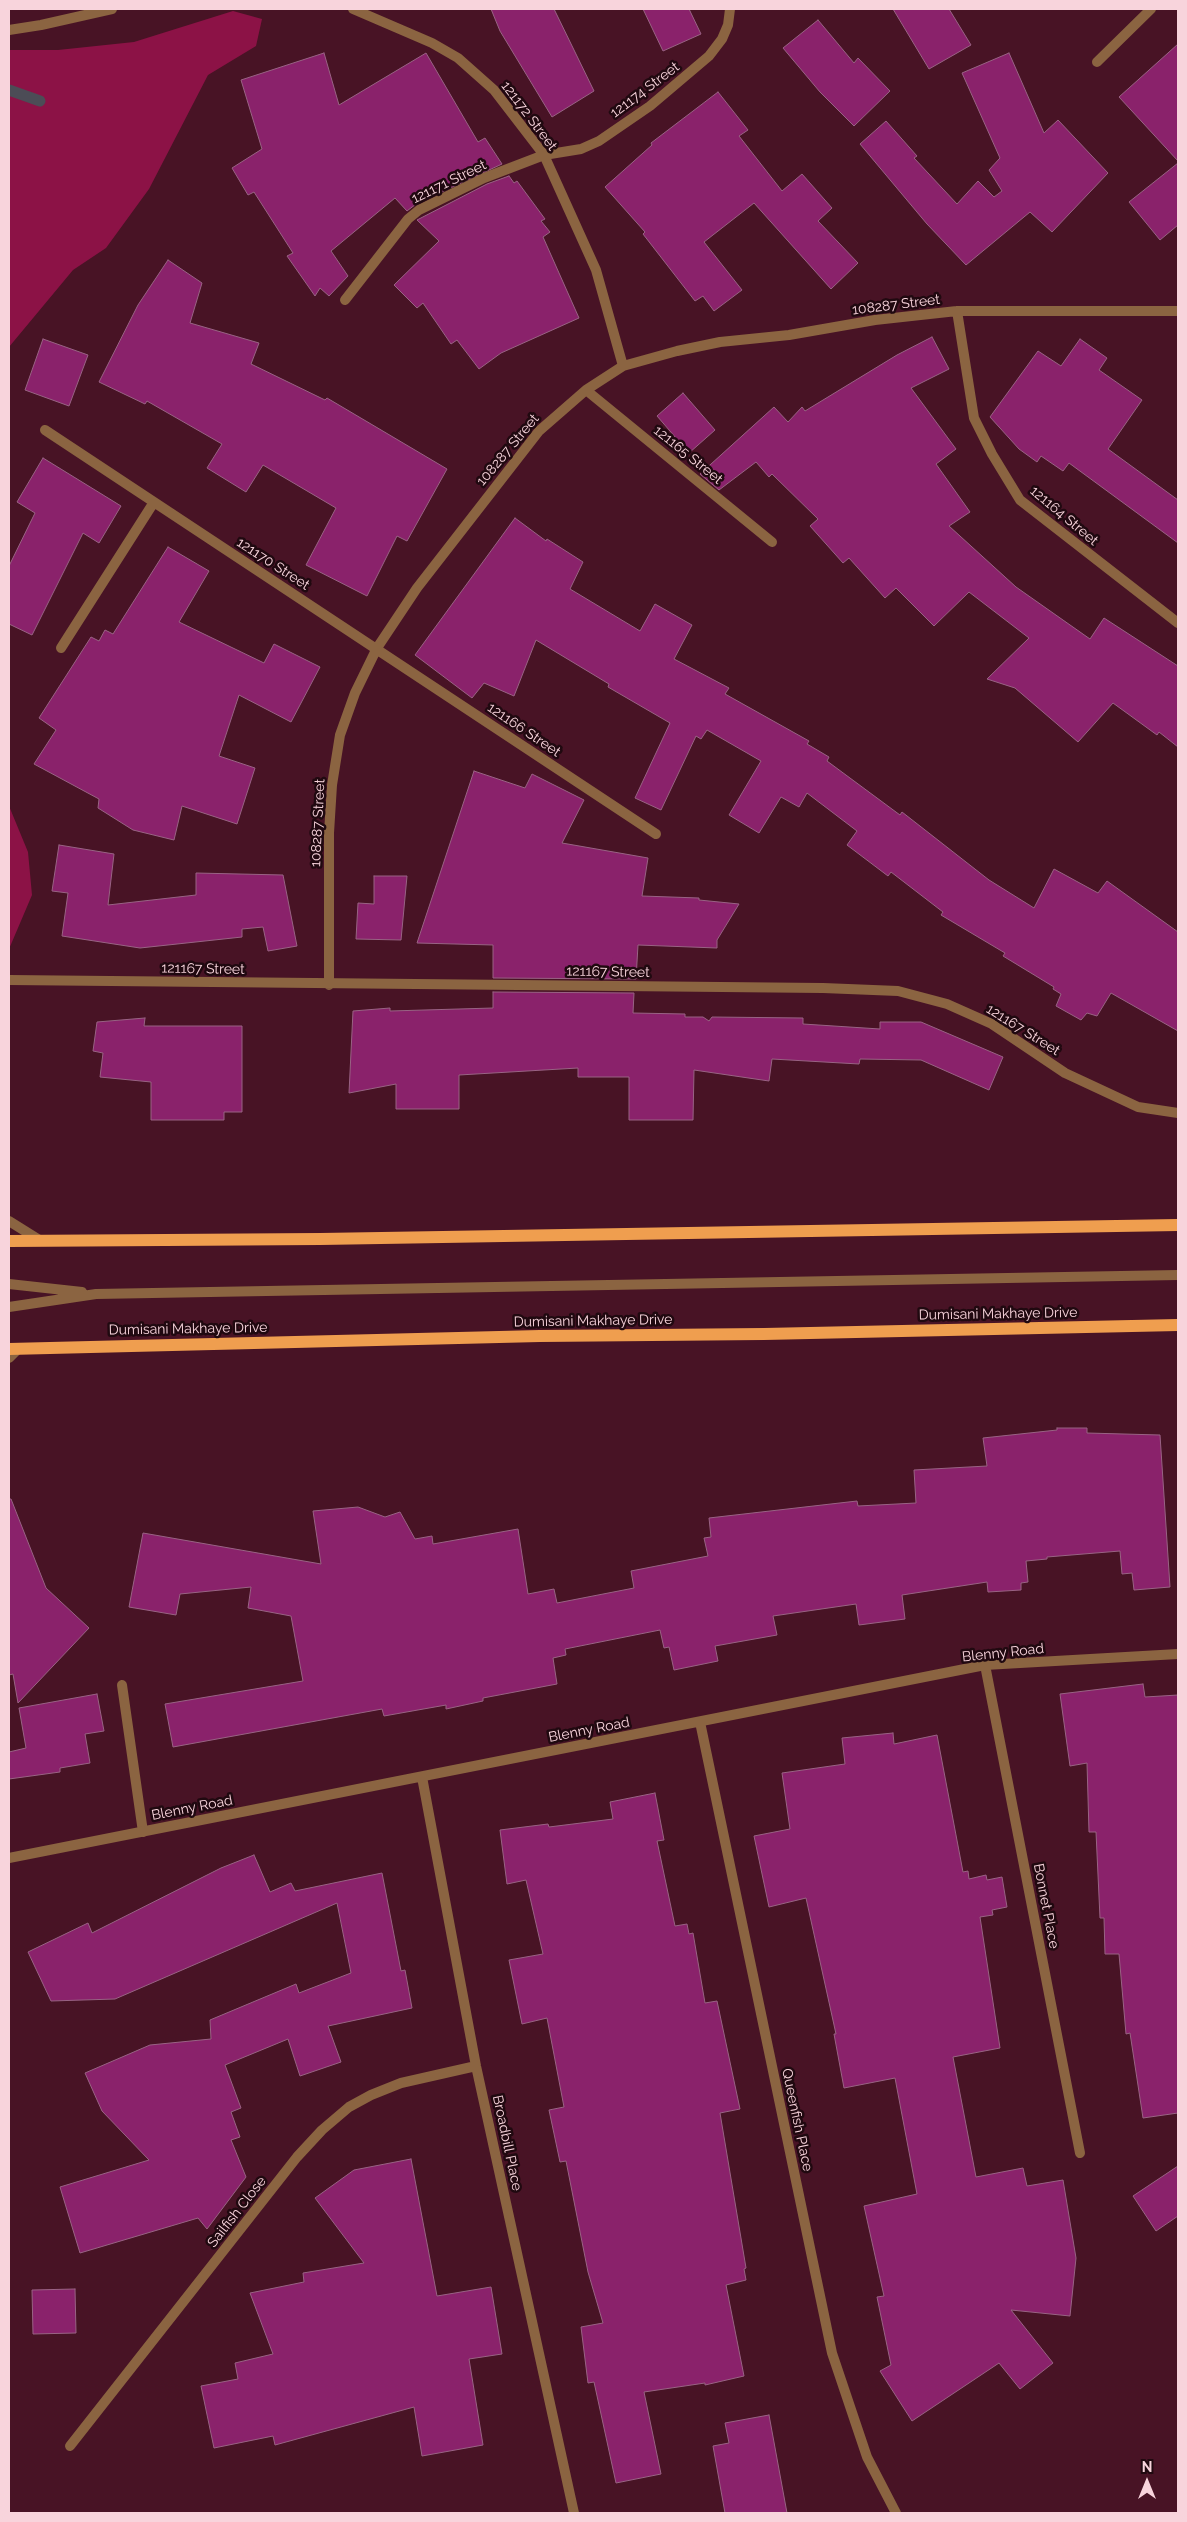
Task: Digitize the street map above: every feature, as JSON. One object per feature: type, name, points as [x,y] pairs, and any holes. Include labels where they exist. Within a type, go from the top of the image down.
[{"type":"main road","points":[[9,1240],[320,1240],[1178,1225]]},
{"type":"main road","name":"Dumisani Makhaye Drive","points":[[14,1349],[530,1336],[764,1334],[1178,1325]]},
{"type":"street","points":[[9,30],[42,25],[112,9]]},
{"type":"street","name":"121172 Street","points":[[353,9],[432,44],[458,58],[494,90],[544,155],[596,270],[623,366]]},
{"type":"street","name":"121174 Street","points":[[544,155],[581,149],[599,141],[650,106],[709,56],[722,39],[728,25],[730,9]]},
{"type":"street","points":[[1097,62],[1151,9]]},
{"type":"street","name":"121171 Street","points":[[345,300],[408,218],[419,210],[484,178],[544,155]]},
{"type":"street","name":"108287 Street","points":[[329,985],[329,833],[332,785],[340,735],[355,693],[377,648],[417,588],[539,431],[586,390],[623,366],[677,351],[720,342],[956,311],[1178,311]]},
{"type":"street","name":"121164 Street","points":[[956,311],[974,418],[992,454],[1020,500],[1178,623]]},
{"type":"street","name":"121165 Street","points":[[586,390],[772,542]]},
{"type":"street","name":"121170 Street","points":[[45,430],[377,648]]},
{"type":"street","points":[[61,648],[154,502]]},
{"type":"street","name":"121166 Street","points":[[377,648],[656,834]]},
{"type":"street","name":"121167 Street","points":[[9,980],[329,985],[774,987],[898,991],[947,1004],[992,1024],[1065,1073],[1138,1107],[1178,1113]]},
{"type":"street","points":[[9,1222],[42,1241]]},
{"type":"street","points":[[9,1307],[96,1294],[1178,1275]]},
{"type":"street","points":[[9,1284],[96,1294]]},
{"type":"street","points":[[9,1358],[14,1349]]},
{"type":"street","name":"Blenny Road","points":[[9,1858],[985,1665],[1178,1654]]},
{"type":"street","name":"Bonnet Place","points":[[985,1665],[1080,2153]]},
{"type":"street","points":[[122,1685],[143,1832]]},
{"type":"street","name":"Queenfish Place","points":[[700,1722],[832,2353],[867,2457],[896,2513]]},
{"type":"street","name":"Broadbill Place","points":[[422,1777],[476,2066],[574,2513]]},
{"type":"street","name":"Sailfish Close","points":[[70,2446],[297,2157],[322,2130],[348,2108],[371,2094],[401,2084],[476,2066]]},
{"type":"shaded area","points":[[233,11],[262,19],[256,46],[208,75],[149,189],[106,248],[73,270],[9,347],[9,50],[58,50],[134,42]]},
{"type":"shaded area","points":[[9,806],[28,852],[32,895],[9,949]]},
{"type":"building","points":[[491,9],[554,9],[594,91],[552,117],[500,31]]},
{"type":"building","points":[[643,9],[689,9],[701,34],[663,51]]},
{"type":"building","points":[[893,9],[949,9],[971,45],[929,69]]},
{"type":"building","points":[[818,20],[854,63],[858,58],[890,91],[854,126],[820,92],[783,48]]},
{"type":"building","points":[[1178,44],[1178,161],[1119,97]]},
{"type":"building","points":[[324,53],[339,105],[426,53],[478,142],[485,138],[502,164],[416,204],[407,211],[395,198],[331,251],[348,276],[329,296],[320,288],[315,296],[287,256],[293,253],[254,192],[248,195],[232,168],[262,149],[241,80]]},
{"type":"building","points":[[1009,53],[1044,133],[1058,120],[1108,173],[1052,232],[1030,212],[966,265],[927,224],[860,144],[886,121],[917,156],[914,158],[957,204],[978,181],[994,197],[1002,191],[989,170],[1000,158],[962,73]]},
{"type":"building","points":[[718,92],[748,130],[739,136],[782,191],[802,174],[832,208],[818,221],[858,263],[831,289],[754,203],[704,242],[742,290],[714,311],[703,296],[695,301],[643,234],[645,232],[605,187],[652,145],[651,143]]},
{"type":"building","points":[[1178,163],[1178,225],[1160,240],[1129,202]]},
{"type":"building","points":[[509,176],[514,183],[517,181],[545,219],[541,221],[550,232],[543,237],[579,318],[501,353],[479,369],[457,340],[451,344],[423,303],[417,308],[394,285],[439,241],[417,220],[487,184]]},
{"type":"building","points":[[168,260],[202,283],[190,323],[259,343],[251,364],[325,400],[327,398],[447,469],[407,541],[397,536],[367,596],[306,565],[336,508],[263,465],[246,492],[207,468],[222,444],[147,401],[145,404],[99,382],[138,305]]},
{"type":"building","points":[[932,337],[949,369],[911,388],[956,449],[936,464],[970,512],[949,526],[1016,587],[1090,639],[1104,618],[1178,666],[1178,747],[1159,732],[1157,735],[1113,703],[1078,742],[1015,688],[987,679],[1029,638],[969,592],[934,626],[896,588],[885,598],[849,558],[843,563],[810,526],[818,519],[772,474],[769,477],[756,462],[719,490],[700,474],[774,407],[788,422],[802,407],[805,411],[897,355]]},
{"type":"building","points":[[43,339],[88,355],[69,406],[25,390]]},
{"type":"building","points":[[1080,339],[1107,358],[1099,370],[1142,400],[1108,449],[1178,500],[1178,543],[1069,463],[1063,471],[1041,456],[1037,462],[1019,449],[990,417],[1038,351],[1061,366]]},
{"type":"building","points":[[683,393],[715,430],[689,453],[657,416]]},
{"type":"building","points":[[43,458],[121,506],[99,543],[83,533],[32,635],[9,624],[9,566],[35,513],[17,502]]},
{"type":"building","points":[[515,518],[546,541],[547,539],[583,562],[570,589],[640,631],[655,604],[692,625],[674,659],[729,688],[725,694],[809,741],[807,744],[829,757],[827,761],[900,815],[902,812],[989,880],[1034,908],[1054,869],[1098,893],[1107,881],[1178,932],[1178,1031],[1111,993],[1097,1016],[1087,1013],[1081,1020],[1056,1006],[1061,994],[1053,989],[1054,987],[1003,956],[1005,953],[941,915],[943,912],[891,872],[888,876],[847,845],[857,831],[807,793],[799,807],[781,797],[759,833],[729,815],[761,761],[707,730],[701,739],[696,736],[661,810],[635,798],[670,723],[608,687],[609,684],[536,640],[514,696],[484,683],[472,698],[415,655]]},
{"type":"building","points":[[168,547],[209,571],[179,622],[264,663],[274,644],[320,667],[291,722],[239,695],[219,756],[255,768],[237,824],[182,806],[174,840],[133,830],[98,808],[99,799],[34,764],[56,730],[39,718],[91,637],[99,641],[105,630],[113,634]]},
{"type":"building","points":[[474,771],[525,788],[532,774],[584,800],[562,843],[648,858],[642,896],[699,898],[699,900],[739,904],[717,940],[717,948],[638,945],[636,979],[493,978],[493,945],[417,943]]},
{"type":"building","points":[[59,845],[114,854],[108,905],[196,895],[196,873],[283,875],[297,946],[268,951],[263,927],[242,929],[242,937],[140,948],[62,936],[68,893],[52,891]]},
{"type":"building","points":[[374,876],[407,876],[401,940],[356,939],[358,903],[374,904]]},
{"type":"building","points":[[493,992],[634,993],[633,1013],[685,1014],[685,1017],[703,1017],[709,1021],[712,1017],[803,1018],[803,1024],[880,1029],[880,1022],[921,1022],[1003,1057],[989,1090],[921,1060],[860,1059],[859,1064],[772,1059],[769,1081],[694,1070],[693,1120],[629,1120],[629,1077],[578,1077],[578,1068],[459,1075],[459,1109],[396,1109],[396,1084],[349,1093],[353,1011],[390,1008],[390,1011],[493,1008]]},
{"type":"building","points":[[145,1018],[144,1026],[242,1026],[242,1112],[224,1112],[224,1120],[151,1120],[151,1082],[100,1077],[103,1053],[93,1051],[97,1022]]},
{"type":"building","points":[[1057,1428],[1087,1428],[1087,1433],[1160,1435],[1170,1587],[1134,1590],[1132,1573],[1122,1574],[1120,1551],[1047,1557],[1047,1559],[1026,1561],[1028,1582],[1021,1583],[1021,1590],[988,1592],[987,1582],[902,1595],[905,1619],[859,1625],[856,1604],[773,1616],[777,1635],[715,1646],[718,1661],[674,1670],[669,1647],[664,1648],[660,1630],[565,1649],[566,1655],[553,1658],[557,1684],[483,1698],[483,1701],[446,1709],[446,1705],[384,1716],[382,1709],[173,1747],[165,1704],[303,1681],[291,1616],[248,1608],[251,1587],[180,1594],[176,1615],[129,1607],[143,1533],[321,1564],[313,1511],[358,1507],[385,1517],[400,1512],[415,1539],[432,1536],[433,1544],[518,1529],[528,1594],[554,1589],[557,1603],[634,1588],[631,1571],[708,1556],[704,1538],[711,1537],[709,1518],[857,1501],[858,1506],[916,1503],[914,1470],[987,1466],[983,1438],[1057,1430]]},
{"type":"building","points":[[9,1499],[11,1499],[46,1588],[89,1628],[18,1703],[13,1674],[9,1675]]},
{"type":"building","points":[[1143,1684],[1145,1697],[1178,1695],[1178,2113],[1143,2118],[1130,2033],[1126,2034],[1119,1954],[1105,1954],[1104,1918],[1100,1918],[1096,1832],[1089,1832],[1087,1763],[1070,1766],[1060,1694]]},
{"type":"building","points":[[97,1694],[104,1731],[85,1734],[90,1763],[60,1768],[60,1772],[9,1779],[9,1752],[26,1748],[19,1708]]},
{"type":"building","points":[[893,1733],[894,1744],[937,1735],[963,1872],[968,1871],[969,1879],[986,1875],[987,1880],[1002,1877],[1007,1907],[992,1910],[993,1915],[980,1917],[1000,2048],[953,2057],[976,2177],[1023,2168],[1027,2186],[1063,2180],[1076,2258],[1070,2316],[1011,2310],[1053,2363],[1020,2389],[999,2363],[912,2421],[880,2371],[891,2365],[877,2297],[884,2296],[864,2206],[917,2194],[895,2078],[844,2088],[834,2034],[836,2034],[806,1898],[769,1907],[754,1836],[790,1829],[782,1773],[845,1764],[842,1738]]},
{"type":"building","points":[[655,1793],[664,1840],[657,1841],[675,1926],[687,1924],[689,1934],[693,1933],[705,2003],[717,2001],[740,2109],[720,2113],[746,2268],[744,2269],[746,2280],[726,2285],[744,2376],[705,2385],[705,2383],[644,2392],[661,2474],[616,2483],[594,2382],[588,2383],[581,2327],[603,2323],[588,2272],[566,2161],[560,2162],[549,2110],[564,2107],[547,2018],[522,2024],[509,1960],[543,1954],[526,1880],[507,1884],[500,1830],[548,1824],[549,1827],[613,1819],[610,1802]]},
{"type":"building","points":[[254,1855],[270,1892],[291,1883],[295,1891],[382,1873],[401,1971],[405,1970],[412,2008],[328,2026],[341,2062],[300,2076],[288,2039],[225,2065],[241,2108],[231,2112],[240,2137],[231,2140],[246,2177],[207,2229],[198,2218],[80,2253],[60,2187],[149,2160],[102,2111],[85,2073],[150,2045],[211,2039],[210,2020],[296,1984],[299,1993],[351,1973],[337,1903],[115,1999],[51,2001],[28,1952],[88,1923],[92,1933],[221,1868]]},
{"type":"building","points":[[411,2159],[437,2296],[491,2287],[502,2354],[469,2359],[483,2445],[422,2456],[414,2407],[275,2445],[273,2436],[214,2448],[201,2386],[238,2379],[235,2363],[273,2354],[250,2293],[304,2282],[303,2273],[364,2263],[315,2198],[354,2170]]},
{"type":"building","points":[[1178,2166],[1178,2216],[1156,2231],[1133,2196]]},
{"type":"building","points":[[75,2289],[76,2333],[33,2334],[32,2290]]},
{"type":"building","points":[[769,2415],[787,2513],[725,2513],[713,2446],[729,2443],[725,2423]]},
{"type":"waterway","points":[[9,90],[40,101]]}]
